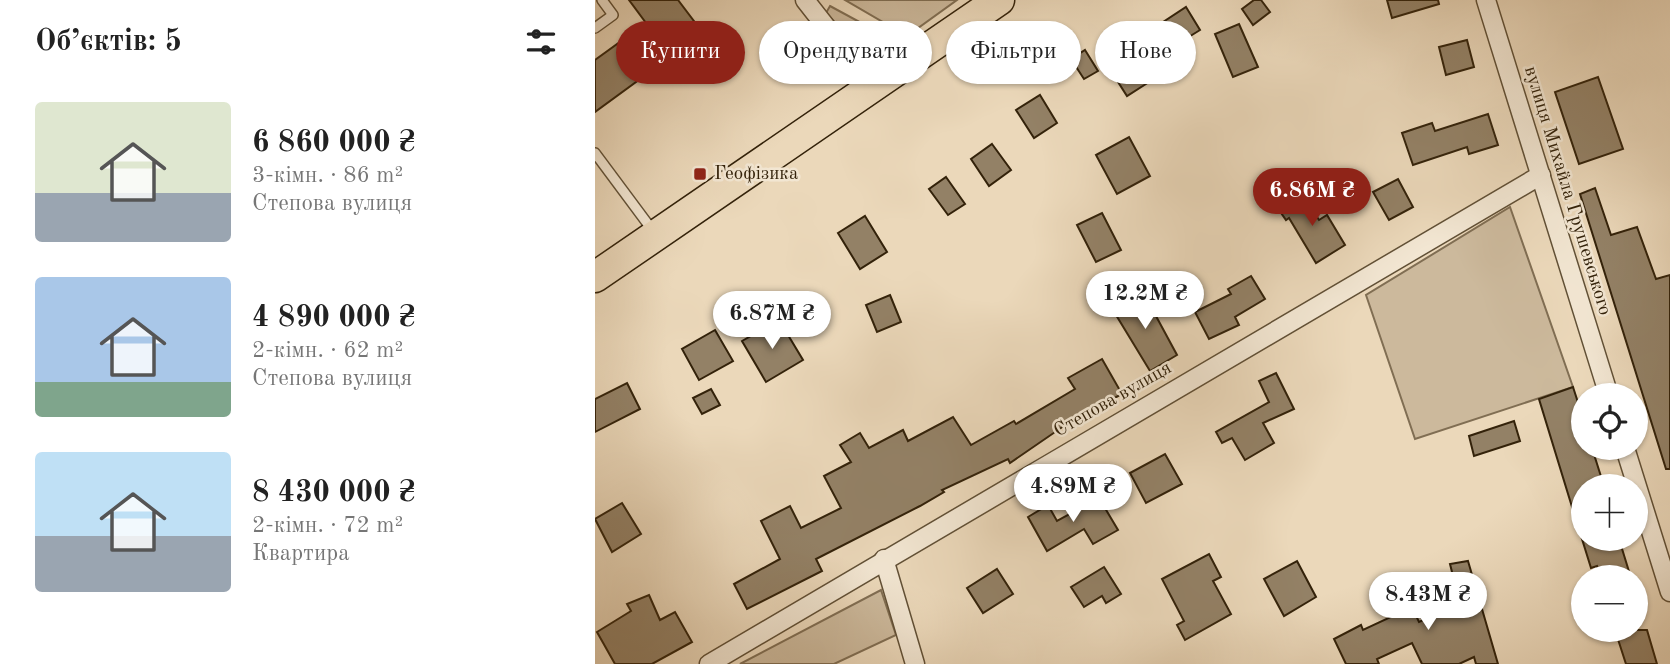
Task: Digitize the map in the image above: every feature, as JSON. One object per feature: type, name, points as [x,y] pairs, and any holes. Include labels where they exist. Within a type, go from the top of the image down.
[{"type":"highway","points":[[595,277],[999,0]]},
{"type":"street","points":[[805,0],[874,88]]},
{"type":"street","name":"вулиця Михайла Грушевського","points":[[1486,0],[1605,383]]},
{"type":"street","name":"Степова вулиця","points":[[709,664],[1541,175]]},
{"type":"street","points":[[1629,460],[1670,592]]},
{"type":"street","points":[[884,559],[915,664]]},
{"type":"lane","points":[[595,27],[613,15],[602,0]]},
{"type":"lane","points":[[595,153],[656,235]]},
{"type":"shaded area","points":[[845,0],[957,0],[928,21],[881,21]]},
{"type":"shaded area","points":[[830,6],[858,21],[833,21],[826,13]]},
{"type":"shaded area","points":[[1510,207],[1571,388],[1415,439],[1366,295]]},
{"type":"shaded area","points":[[881,590],[896,635],[834,664],[740,664]]},
{"type":"building","points":[[629,0],[678,0],[694,21],[645,21]]},
{"type":"building","points":[[1254,0],[1261,0],[1270,12],[1253,25],[1242,9]]},
{"type":"building","points":[[1387,0],[1438,0],[1439,4],[1392,18]]},
{"type":"building","points":[[1186,7],[1195,21],[1165,21]]},
{"type":"building","points":[[1239,24],[1258,67],[1233,77],[1215,34]]},
{"type":"building","points":[[1467,40],[1474,67],[1446,75],[1439,47]]},
{"type":"building","points":[[616,45],[616,84],[633,84],[595,112],[595,60]]},
{"type":"building","points":[[1085,50],[1095,66],[1095,73],[1084,79],[1081,74],[1081,53]]},
{"type":"building","points":[[1598,77],[1623,149],[1579,164],[1555,92]]},
{"type":"building","points":[[1119,84],[1146,84],[1127,96]]},
{"type":"building","points":[[1040,95],[1057,123],[1034,138],[1016,110]]},
{"type":"building","points":[[1488,114],[1498,145],[1469,154],[1467,147],[1413,165],[1402,133],[1432,123],[1435,131]]},
{"type":"building","points":[[1129,137],[1150,176],[1117,194],[1096,155]]},
{"type":"building","points":[[992,144],[1011,170],[989,186],[971,159]]},
{"type":"building","points":[[946,177],[965,204],[948,215],[929,189]]},
{"type":"building","points":[[1398,179],[1413,207],[1389,220],[1373,192]]},
{"type":"building","points":[[1595,188],[1611,235],[1637,227],[1656,279],[1670,275],[1670,469],[1666,469],[1648,411],[1648,383],[1639,383],[1580,194]]},
{"type":"building","points":[[1301,192],[1319,220],[1327,215],[1345,245],[1316,263],[1289,218],[1286,220],[1277,207]]},
{"type":"building","points":[[1102,213],[1121,250],[1096,262],[1077,225]]},
{"type":"building","points":[[865,216],[887,252],[860,269],[838,233]]},
{"type":"building","points":[[1251,276],[1265,299],[1235,317],[1239,325],[1209,339],[1195,312],[1231,294],[1228,289]]},
{"type":"building","points":[[1143,292],[1177,355],[1150,371],[1113,310]]},
{"type":"building","points":[[890,295],[901,322],[877,332],[866,305]]},
{"type":"building","points":[[779,320],[803,360],[766,382],[742,341]]},
{"type":"building","points":[[715,330],[733,361],[699,380],[682,349]]},
{"type":"building","points":[[1102,359],[1122,394],[1074,419],[1010,463],[1008,459],[942,490],[944,492],[920,506],[816,559],[822,571],[747,609],[734,584],[780,559],[761,521],[790,506],[801,528],[841,508],[824,476],[851,462],[840,445],[860,433],[869,448],[903,430],[908,441],[953,417],[971,445],[1014,421],[1016,424],[1075,389],[1068,378]]},
{"type":"building","points":[[1276,373],[1294,409],[1263,423],[1274,443],[1245,460],[1232,438],[1222,443],[1216,432],[1269,402],[1259,381]]},
{"type":"building","points":[[627,383],[640,409],[595,432],[595,399]]},
{"type":"building","points":[[1571,388],[1571,460],[1596,460],[1600,474],[1571,474],[1571,504],[1539,399]]},
{"type":"building","points":[[711,389],[720,405],[702,414],[693,398]]},
{"type":"building","points":[[1514,421],[1520,441],[1474,456],[1469,436]]},
{"type":"building","points":[[1165,454],[1182,484],[1146,503],[1130,473]]},
{"type":"building","points":[[1099,498],[1118,530],[1093,544],[1084,529],[1047,551],[1028,517],[1048,505],[1057,521]]},
{"type":"building","points":[[622,503],[641,534],[612,552],[595,519]]},
{"type":"building","points":[[1586,551],[1623,551],[1627,565],[1590,565]]},
{"type":"building","points":[[1209,554],[1221,577],[1213,581],[1231,614],[1185,640],[1177,625],[1184,621],[1162,579]]},
{"type":"building","points":[[1297,561],[1316,597],[1284,616],[1264,579]]},
{"type":"building","points":[[1468,561],[1498,664],[1476,664],[1474,657],[1459,664],[1422,664],[1412,643],[1377,659],[1379,664],[1346,664],[1334,639],[1361,625],[1363,630],[1412,607],[1419,622],[1460,604],[1450,564]]},
{"type":"building","points":[[1104,567],[1121,594],[1106,603],[1102,596],[1084,607],[1071,587]]},
{"type":"building","points":[[997,569],[1013,594],[983,613],[967,588]]},
{"type":"building","points":[[649,595],[660,620],[675,612],[692,642],[652,664],[615,664],[597,632],[631,611],[627,604]]},
{"type":"building","points":[[1648,633],[1657,664],[1626,664],[1619,642],[1648,642]]},
{"type":"place","name":"Геофізика","points":[[700,174]]}]
